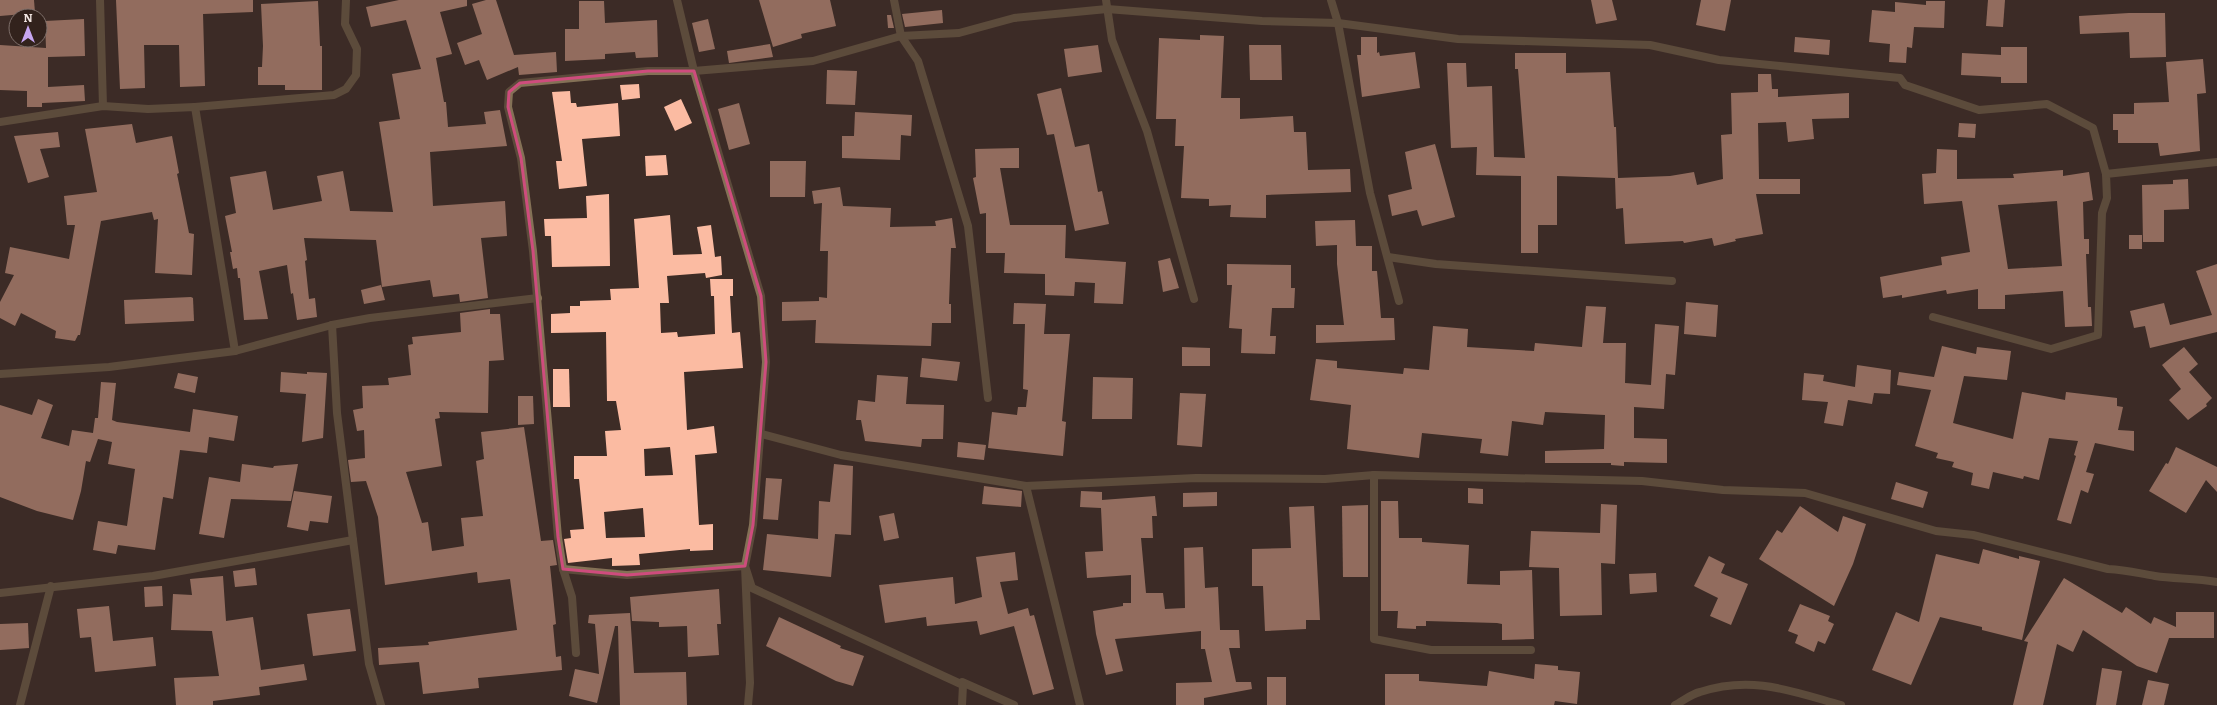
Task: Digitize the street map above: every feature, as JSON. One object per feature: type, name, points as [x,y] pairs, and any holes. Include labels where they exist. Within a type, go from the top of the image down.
[{"type":"street","points":[[100,0],[103,106]]},
{"type":"street","points":[[0,122],[103,106],[148,109],[195,108],[334,95],[346,88],[356,75],[357,49],[345,24],[346,0]]},
{"type":"street","points":[[677,0],[694,71],[761,296],[766,362],[762,434],[753,525],[745,566],[750,683],[748,705]]},
{"type":"street","points":[[894,0],[901,36],[918,61],[968,226],[988,398]]},
{"type":"street","points":[[1106,0],[1112,40],[1147,131],[1194,299]]},
{"type":"street","points":[[1330,0],[1338,23],[1370,193],[1399,301]]},
{"type":"street","points":[[576,653],[572,597],[563,569],[558,537],[538,298],[522,158],[508,108],[509,92],[520,83],[648,71],[694,71],[813,62],[901,36],[959,33],[1014,18],[1107,9],[1262,21],[1338,23],[1458,39],[1650,45],[1720,60],[1900,78],[1905,85],[1979,110],[2046,104],[2093,128],[2106,174],[2107,198],[2102,214],[2098,335],[2052,349],[1933,317]]},
{"type":"street","points":[[195,108],[235,351]]},
{"type":"street","points":[[2106,174],[2217,162]]},
{"type":"street","points":[[1388,257],[1436,264],[1672,281]]},
{"type":"street","points":[[0,374],[109,367],[235,351],[332,325],[370,318],[538,298]]},
{"type":"street","points":[[332,325],[337,413],[353,540],[370,664],[381,705]]},
{"type":"street","points":[[762,434],[841,455],[1026,486],[1196,478],[1325,479],[1374,475],[1642,481],[1723,490],[1804,493],[1936,531],[1973,535],[2108,569],[2129,570],[2154,576],[2198,578],[2217,582]]},
{"type":"street","points":[[1374,475],[1374,639],[1432,650],[1531,650]]},
{"type":"street","points":[[1026,486],[1080,705]]},
{"type":"street","points":[[0,593],[51,586],[152,576],[353,540]]},
{"type":"street","points":[[563,569],[628,575],[745,566]]},
{"type":"street","points":[[745,566],[752,588],[963,685]]},
{"type":"street","points":[[20,705],[51,586]]},
{"type":"street","points":[[962,705],[962,682],[1014,705]]},
{"type":"street","points":[[1676,705],[1699,692],[1738,684],[1776,686],[1841,705]]},
{"type":"highlighted area","points":[[648,71],[694,71],[761,296],[766,362],[753,525],[745,566],[627,575],[563,569],[558,537],[533,251],[521,158],[508,107],[509,92],[520,83]]},
{"type":"building","points":[[0,0],[34,0],[35,8],[8,8],[8,15],[0,16]]},
{"type":"building","points":[[116,0],[253,0],[253,12],[203,14],[205,86],[180,87],[179,45],[144,45],[145,88],[120,89]]},
{"type":"building","points":[[399,0],[467,0],[467,6],[440,12],[452,54],[436,58],[444,102],[446,102],[448,127],[486,124],[484,112],[500,110],[507,146],[430,152],[433,206],[505,201],[507,236],[481,238],[488,298],[460,302],[459,294],[433,297],[430,280],[382,287],[376,240],[304,238],[309,299],[315,298],[317,317],[297,320],[293,293],[291,294],[287,265],[259,271],[268,319],[244,320],[240,278],[238,278],[237,268],[233,269],[230,252],[232,252],[225,216],[236,213],[230,177],[266,171],[273,210],[322,201],[317,176],[343,171],[350,211],[393,212],[379,122],[400,119],[392,74],[421,69],[406,20],[371,27],[366,7]]},
{"type":"building","points":[[486,0],[496,0],[514,55],[556,52],[557,72],[519,75],[518,67],[487,80],[479,60],[465,65],[457,43],[482,34],[472,4]]},
{"type":"building","points":[[759,0],[830,0],[836,26],[801,34],[802,38],[773,47]]},
{"type":"building","points":[[1591,0],[1612,0],[1617,20],[1596,24]]},
{"type":"building","points":[[1701,0],[1731,0],[1725,31],[1696,25]]},
{"type":"building","points":[[1988,0],[2005,0],[2003,27],[1986,26]]},
{"type":"building","points":[[318,1],[320,46],[322,46],[322,90],[285,90],[285,85],[258,85],[258,67],[262,67],[263,46],[261,4]]},
{"type":"building","points":[[579,1],[604,1],[605,23],[657,20],[658,57],[636,58],[635,52],[605,54],[605,59],[565,61],[565,29],[579,29]]},
{"type":"building","points":[[1926,1],[1945,1],[1944,28],[1914,27],[1912,48],[1907,47],[1906,63],[1889,62],[1890,44],[1869,42],[1872,10],[1895,12],[1895,2],[1926,5]]},
{"type":"building","points":[[942,10],[943,23],[905,27],[902,14]]},
{"type":"building","points":[[2129,13],[2165,13],[2166,57],[2130,58],[2129,32],[2080,34],[2079,16]]},
{"type":"building","points":[[887,15],[891,15],[894,28],[888,28]]},
{"type":"building","points":[[84,19],[85,56],[48,57],[48,87],[84,85],[85,101],[42,103],[42,107],[27,107],[27,91],[0,90],[0,45],[8,46],[8,48],[48,48],[48,21]]},
{"type":"building","points":[[708,19],[715,49],[699,52],[692,23]]},
{"type":"building","points":[[1200,35],[1224,36],[1221,98],[1240,98],[1240,119],[1293,116],[1294,132],[1306,132],[1308,170],[1350,169],[1351,192],[1266,195],[1266,218],[1230,217],[1231,205],[1209,206],[1209,199],[1181,198],[1184,146],[1175,146],[1176,119],[1156,119],[1159,38],[1200,40]]},
{"type":"building","points":[[1361,37],[1377,37],[1377,53],[1379,52],[1380,56],[1415,52],[1420,88],[1362,97],[1357,55],[1361,55]]},
{"type":"building","points":[[1795,37],[1830,40],[1829,55],[1794,52]]},
{"type":"building","points":[[770,44],[773,57],[729,63],[727,51]]},
{"type":"building","points":[[1098,45],[1102,72],[1068,77],[1064,49]]},
{"type":"building","points":[[1249,45],[1281,45],[1282,80],[1250,80]]},
{"type":"building","points":[[2001,47],[2027,47],[2027,83],[2001,83],[2001,77],[1961,75],[1962,53],[2001,55]]},
{"type":"building","points":[[1515,53],[1566,53],[1566,73],[1610,72],[1614,127],[1616,127],[1618,178],[1670,176],[1694,172],[1697,185],[1723,179],[1721,135],[1732,134],[1731,93],[1758,92],[1758,74],[1771,74],[1772,89],[1778,89],[1778,97],[1849,93],[1849,118],[1812,119],[1814,139],[1788,142],[1786,122],[1758,123],[1759,179],[1800,179],[1800,194],[1756,194],[1763,234],[1735,239],[1736,241],[1714,246],[1712,238],[1684,243],[1683,241],[1625,244],[1623,208],[1616,209],[1615,178],[1557,176],[1557,225],[1538,225],[1538,253],[1521,253],[1521,176],[1476,175],[1477,147],[1451,148],[1447,63],[1466,63],[1467,87],[1492,86],[1494,157],[1525,158],[1518,69],[1515,69]]},
{"type":"building","points":[[2203,59],[2206,93],[2197,94],[2200,151],[2160,156],[2158,143],[2118,143],[2118,130],[2113,130],[2113,114],[2134,114],[2134,103],[2169,102],[2166,62]]},
{"type":"building","points":[[827,70],[857,71],[855,105],[826,104]]},
{"type":"building","points":[[639,84],[640,98],[622,100],[620,85]]},
{"type":"building","points":[[1061,88],[1075,147],[1089,144],[1098,192],[1102,191],[1109,224],[1075,231],[1054,134],[1047,135],[1037,94]]},
{"type":"building","points":[[570,91],[571,103],[576,103],[577,107],[618,103],[620,136],[582,139],[587,186],[559,189],[556,161],[562,161],[552,92]]},
{"type":"building","points":[[681,99],[692,123],[675,131],[664,107]]},
{"type":"building","points":[[739,103],[750,144],[729,150],[718,109]]},
{"type":"building","points":[[855,112],[912,115],[911,136],[901,135],[900,160],[842,158],[842,136],[854,136]]},
{"type":"building","points":[[1959,123],[1976,124],[1975,138],[1958,137]]},
{"type":"building","points":[[132,124],[136,143],[172,136],[179,173],[177,174],[189,233],[194,234],[192,275],[155,273],[158,219],[154,220],[152,212],[101,221],[80,335],[78,335],[75,341],[55,338],[56,331],[21,313],[15,326],[0,318],[0,302],[14,275],[5,273],[10,247],[69,259],[75,225],[67,225],[64,196],[97,192],[85,129]]},
{"type":"building","points":[[58,132],[60,147],[40,149],[49,177],[28,183],[14,136]]},
{"type":"building","points":[[1435,144],[1455,217],[1422,226],[1417,210],[1392,216],[1388,195],[1412,189],[1405,152]]},
{"type":"building","points":[[1019,148],[1019,168],[1000,168],[1010,225],[1066,225],[1065,258],[1126,262],[1123,304],[1094,303],[1095,283],[1075,282],[1074,296],[1045,295],[1045,274],[1004,273],[1005,253],[986,253],[986,213],[980,214],[973,178],[976,177],[975,149]]},
{"type":"building","points":[[1937,149],[1957,150],[1957,179],[2014,178],[2013,174],[2063,170],[2063,176],[2089,172],[2093,200],[2083,202],[2084,239],[2089,239],[2089,254],[2086,254],[2088,307],[2091,307],[2092,326],[2065,327],[2063,291],[2005,295],[2005,309],[1978,309],[1978,289],[1947,294],[1946,290],[1902,298],[1902,295],[1883,298],[1880,277],[1942,265],[1941,257],[1970,252],[1962,201],[1924,204],[1922,174],[1936,173]],"holes":[[[2057,201],[2062,266],[2008,269],[1998,205]]]},
{"type":"building","points":[[666,155],[668,175],[646,176],[645,156]]},
{"type":"building","points":[[770,161],[806,161],[805,197],[770,197]]},
{"type":"building","points":[[2188,179],[2189,209],[2164,210],[2164,242],[2143,242],[2142,185],[2173,184],[2173,180]]},
{"type":"building","points":[[840,187],[843,206],[891,208],[890,227],[936,226],[935,221],[952,218],[956,248],[951,248],[949,304],[951,304],[951,323],[932,323],[931,346],[815,343],[816,320],[782,321],[782,302],[819,301],[819,297],[827,298],[828,251],[820,251],[822,203],[814,204],[812,191]]},
{"type":"building","points":[[609,194],[610,266],[552,267],[551,236],[545,236],[544,219],[587,218],[586,196]]},
{"type":"building","points":[[670,215],[673,255],[702,254],[697,227],[711,225],[715,257],[721,256],[722,275],[706,278],[705,273],[667,276],[669,303],[660,303],[661,333],[677,332],[678,337],[715,334],[714,296],[711,296],[710,279],[733,279],[733,296],[730,296],[732,333],[740,332],[743,368],[684,372],[687,430],[714,426],[717,453],[695,455],[699,525],[713,524],[713,550],[690,551],[690,549],[639,554],[640,565],[612,566],[612,558],[568,563],[564,539],[571,538],[570,530],[584,529],[579,479],[574,479],[574,456],[607,456],[605,431],[621,430],[616,401],[607,401],[606,332],[551,333],[551,314],[570,313],[570,306],[580,306],[580,301],[611,300],[610,289],[639,288],[634,219]],"holes":[[[670,447],[673,475],[645,476],[644,449]],[[643,508],[645,537],[606,538],[604,512]]]},
{"type":"building","points":[[1355,220],[1356,246],[1372,246],[1372,271],[1377,271],[1381,318],[1394,318],[1395,340],[1316,343],[1316,325],[1344,325],[1337,264],[1337,245],[1316,246],[1315,221]]},
{"type":"building","points":[[2129,235],[2142,235],[2142,249],[2129,249]]},
{"type":"building","points":[[1170,258],[1179,288],[1163,292],[1158,261]]},
{"type":"building","points":[[1227,264],[1291,265],[1291,288],[1295,288],[1294,308],[1272,308],[1270,336],[1276,336],[1275,354],[1241,353],[1242,329],[1229,328],[1232,285],[1227,285]]},
{"type":"building","points":[[2217,264],[2217,332],[2150,348],[2145,326],[2134,328],[2130,311],[2164,303],[2170,325],[2212,315],[2196,271]]},
{"type":"building","points":[[381,285],[385,300],[364,304],[361,290]]},
{"type":"building","points":[[193,298],[194,321],[125,324],[124,300]]},
{"type":"building","points":[[1686,302],[1718,305],[1716,337],[1684,334]]},
{"type":"building","points":[[1014,303],[1046,304],[1044,334],[1070,334],[1062,421],[1066,422],[1063,456],[988,448],[992,412],[1017,415],[1018,407],[1026,407],[1028,390],[1023,389],[1025,324],[1013,324]]},
{"type":"building","points":[[1586,306],[1606,307],[1603,343],[1626,343],[1625,383],[1651,385],[1655,324],[1679,326],[1675,375],[1666,374],[1664,409],[1634,407],[1634,438],[1667,439],[1667,463],[1624,462],[1624,466],[1611,465],[1611,463],[1545,463],[1545,451],[1604,449],[1605,415],[1545,412],[1543,425],[1512,421],[1508,456],[1480,453],[1482,439],[1422,433],[1419,458],[1347,449],[1351,405],[1310,400],[1316,359],[1337,361],[1337,368],[1403,374],[1404,368],[1429,370],[1433,326],[1468,329],[1467,347],[1534,351],[1535,343],[1582,347]]},
{"type":"building","points":[[490,309],[490,314],[500,314],[504,360],[489,361],[488,413],[439,412],[440,418],[435,419],[442,466],[406,472],[422,523],[428,522],[432,551],[464,546],[461,518],[483,516],[476,461],[484,459],[481,432],[524,427],[541,541],[553,540],[557,565],[550,566],[556,624],[553,625],[556,657],[561,656],[562,670],[478,678],[479,688],[423,694],[419,662],[379,665],[378,648],[429,645],[428,642],[517,630],[510,579],[478,583],[477,572],[385,585],[378,517],[366,481],[351,482],[348,460],[365,458],[364,430],[357,431],[353,410],[363,408],[362,386],[389,385],[388,378],[411,375],[408,345],[413,344],[412,337],[461,332],[460,313]]},
{"type":"building","points":[[1942,346],[1976,354],[1977,347],[2011,351],[2007,380],[1964,376],[1953,423],[2013,439],[2022,392],[2065,400],[2066,392],[2117,398],[2117,406],[2123,407],[2118,430],[2134,431],[2134,451],[2095,443],[2086,472],[2094,474],[2088,493],[2081,490],[2071,524],[2057,520],[2076,456],[2074,455],[2078,441],[2049,438],[2039,480],[2024,476],[2023,479],[1993,472],[1989,489],[1971,485],[1973,473],[1952,467],[1954,462],[1936,458],[1938,453],[1915,446],[1931,390],[1897,385],[1899,372],[1934,377]]},
{"type":"building","points":[[1182,347],[1210,348],[1210,366],[1182,366]]},
{"type":"building","points":[[2184,347],[2198,364],[2189,372],[2212,398],[2206,404],[2207,406],[2188,420],[2169,400],[2181,389],[2162,365]]},
{"type":"building","points":[[922,358],[960,362],[957,381],[920,377]]},
{"type":"building","points":[[1857,365],[1891,370],[1890,394],[1874,393],[1872,404],[1848,400],[1843,426],[1824,423],[1828,402],[1802,400],[1804,373],[1824,375],[1823,381],[1855,387]]},
{"type":"building","points":[[553,369],[569,369],[570,407],[553,407]]},
{"type":"building","points":[[281,372],[307,374],[307,372],[327,373],[323,438],[302,442],[306,394],[280,392]]},
{"type":"building","points":[[178,373],[198,377],[195,393],[174,388]]},
{"type":"building","points":[[877,375],[908,377],[906,404],[944,405],[943,439],[922,439],[921,447],[865,441],[861,420],[856,420],[858,400],[875,402]]},
{"type":"building","points":[[1093,377],[1133,378],[1132,419],[1092,419]]},
{"type":"building","points":[[101,382],[116,383],[112,420],[117,422],[190,432],[193,409],[238,416],[234,441],[209,437],[207,453],[180,450],[173,499],[163,497],[155,550],[118,545],[116,554],[93,550],[98,521],[127,526],[135,469],[108,464],[112,442],[98,439],[90,462],[86,461],[81,491],[73,520],[37,511],[0,497],[0,405],[32,415],[38,399],[53,405],[41,438],[69,446],[72,430],[93,433],[95,418],[98,418]]},
{"type":"building","points":[[1180,393],[1206,394],[1202,447],[1177,445]]},
{"type":"building","points":[[518,396],[533,396],[534,424],[518,425]]},
{"type":"building","points":[[958,442],[986,445],[984,460],[957,457]]},
{"type":"building","points":[[2176,447],[2217,467],[2217,492],[2206,480],[2186,513],[2149,491],[2166,463],[2168,464]]},
{"type":"building","points":[[242,464],[273,468],[274,466],[298,464],[291,501],[231,499],[224,538],[199,534],[209,477],[240,482]]},
{"type":"building","points":[[834,464],[853,466],[851,535],[835,534],[831,577],[763,570],[767,534],[818,539],[819,501],[830,502]]},
{"type":"building","points":[[766,478],[782,479],[778,520],[763,519]]},
{"type":"building","points":[[1896,482],[1928,492],[1923,508],[1891,499]]},
{"type":"building","points":[[984,486],[1022,491],[1021,507],[982,504]]},
{"type":"building","points":[[1468,488],[1483,489],[1483,504],[1468,503]]},
{"type":"building","points":[[294,491],[332,496],[328,523],[310,521],[308,531],[287,527]]},
{"type":"building","points":[[1081,491],[1102,492],[1102,500],[1155,496],[1157,516],[1152,516],[1153,538],[1141,538],[1146,593],[1163,593],[1165,609],[1185,608],[1184,548],[1203,547],[1205,588],[1218,587],[1220,630],[1239,630],[1240,648],[1229,648],[1236,682],[1251,682],[1252,689],[1204,698],[1204,705],[1176,705],[1176,683],[1212,682],[1205,649],[1201,649],[1201,631],[1115,639],[1123,671],[1106,675],[1096,634],[1093,611],[1123,606],[1123,603],[1131,603],[1131,575],[1087,578],[1085,552],[1103,551],[1101,508],[1080,507]]},
{"type":"building","points":[[1217,492],[1217,506],[1183,507],[1183,493]]},
{"type":"building","points":[[1381,501],[1398,501],[1399,538],[1422,538],[1422,542],[1469,545],[1467,584],[1500,585],[1500,571],[1532,570],[1534,639],[1502,640],[1502,624],[1497,623],[1426,621],[1426,626],[1416,626],[1416,629],[1397,628],[1398,611],[1381,611]]},
{"type":"building","points":[[1601,504],[1617,505],[1615,564],[1601,563],[1602,615],[1560,616],[1559,568],[1529,567],[1531,531],[1600,533]]},
{"type":"building","points":[[1368,505],[1368,577],[1343,577],[1342,506]]},
{"type":"building","points":[[1314,506],[1320,620],[1306,620],[1306,629],[1265,631],[1263,586],[1252,586],[1252,549],[1291,548],[1289,507]]},
{"type":"building","points":[[1800,506],[1838,532],[1843,516],[1866,524],[1853,564],[1834,606],[1759,559],[1777,530],[1782,533]]},
{"type":"building","points":[[894,513],[899,538],[884,541],[879,516]]},
{"type":"building","points":[[1983,549],[2019,559],[2019,556],[2040,561],[2022,640],[1982,630],[1982,627],[1940,617],[1911,685],[1872,670],[1896,612],[1919,622],[1936,554],[1979,564]]},
{"type":"building","points":[[1015,552],[1018,580],[1000,582],[1008,614],[1028,608],[1030,616],[1034,615],[1054,689],[1033,695],[1014,626],[980,635],[977,621],[927,626],[926,617],[885,623],[879,585],[953,577],[955,604],[982,597],[976,557]]},
{"type":"building","points":[[1709,556],[1725,564],[1721,573],[1748,584],[1731,625],[1710,616],[1718,598],[1694,586]]},
{"type":"building","points":[[255,568],[257,585],[235,587],[233,571]]},
{"type":"building","points":[[1656,573],[1657,592],[1630,594],[1629,574]]},
{"type":"building","points":[[223,576],[226,621],[253,617],[261,670],[304,664],[307,680],[259,687],[260,695],[213,701],[213,705],[176,705],[174,678],[219,676],[212,631],[171,630],[173,594],[192,595],[190,579]]},
{"type":"building","points":[[2064,578],[2122,613],[2126,607],[2151,624],[2154,617],[2176,627],[2176,612],[2214,612],[2214,638],[2169,638],[2157,673],[2137,666],[2083,630],[2073,652],[2057,644],[2043,705],[2013,705],[2028,642],[2024,641]]},
{"type":"building","points":[[162,586],[163,606],[145,607],[144,587]]},
{"type":"building","points":[[719,589],[721,624],[717,624],[719,655],[688,657],[687,626],[659,627],[659,622],[632,621],[630,597]]},
{"type":"building","points":[[1800,604],[1830,616],[1828,621],[1834,624],[1825,644],[1818,641],[1814,652],[1795,643],[1798,635],[1788,631]]},
{"type":"building","points":[[109,606],[113,641],[153,637],[156,666],[95,672],[91,637],[80,638],[77,609]]},
{"type":"building","points":[[350,609],[356,651],[313,656],[307,614]]},
{"type":"building","points":[[630,613],[634,673],[686,672],[687,705],[620,705],[618,626],[615,626],[597,703],[569,696],[575,669],[599,674],[595,624],[588,623],[589,615]]},
{"type":"building","points":[[779,617],[841,646],[840,648],[864,656],[853,686],[836,681],[766,646]]},
{"type":"building","points":[[28,623],[29,648],[0,650],[0,624]]},
{"type":"building","points":[[1535,664],[1558,666],[1558,670],[1580,672],[1577,704],[1555,701],[1554,705],[1385,705],[1385,674],[1419,674],[1419,681],[1487,686],[1489,671],[1534,679]]},
{"type":"building","points":[[2102,668],[2122,671],[2116,705],[2096,705]]},
{"type":"building","points":[[1267,677],[1286,677],[1286,705],[1267,705]]},
{"type":"building","points":[[2148,680],[2169,684],[2164,705],[2142,705]]}]
